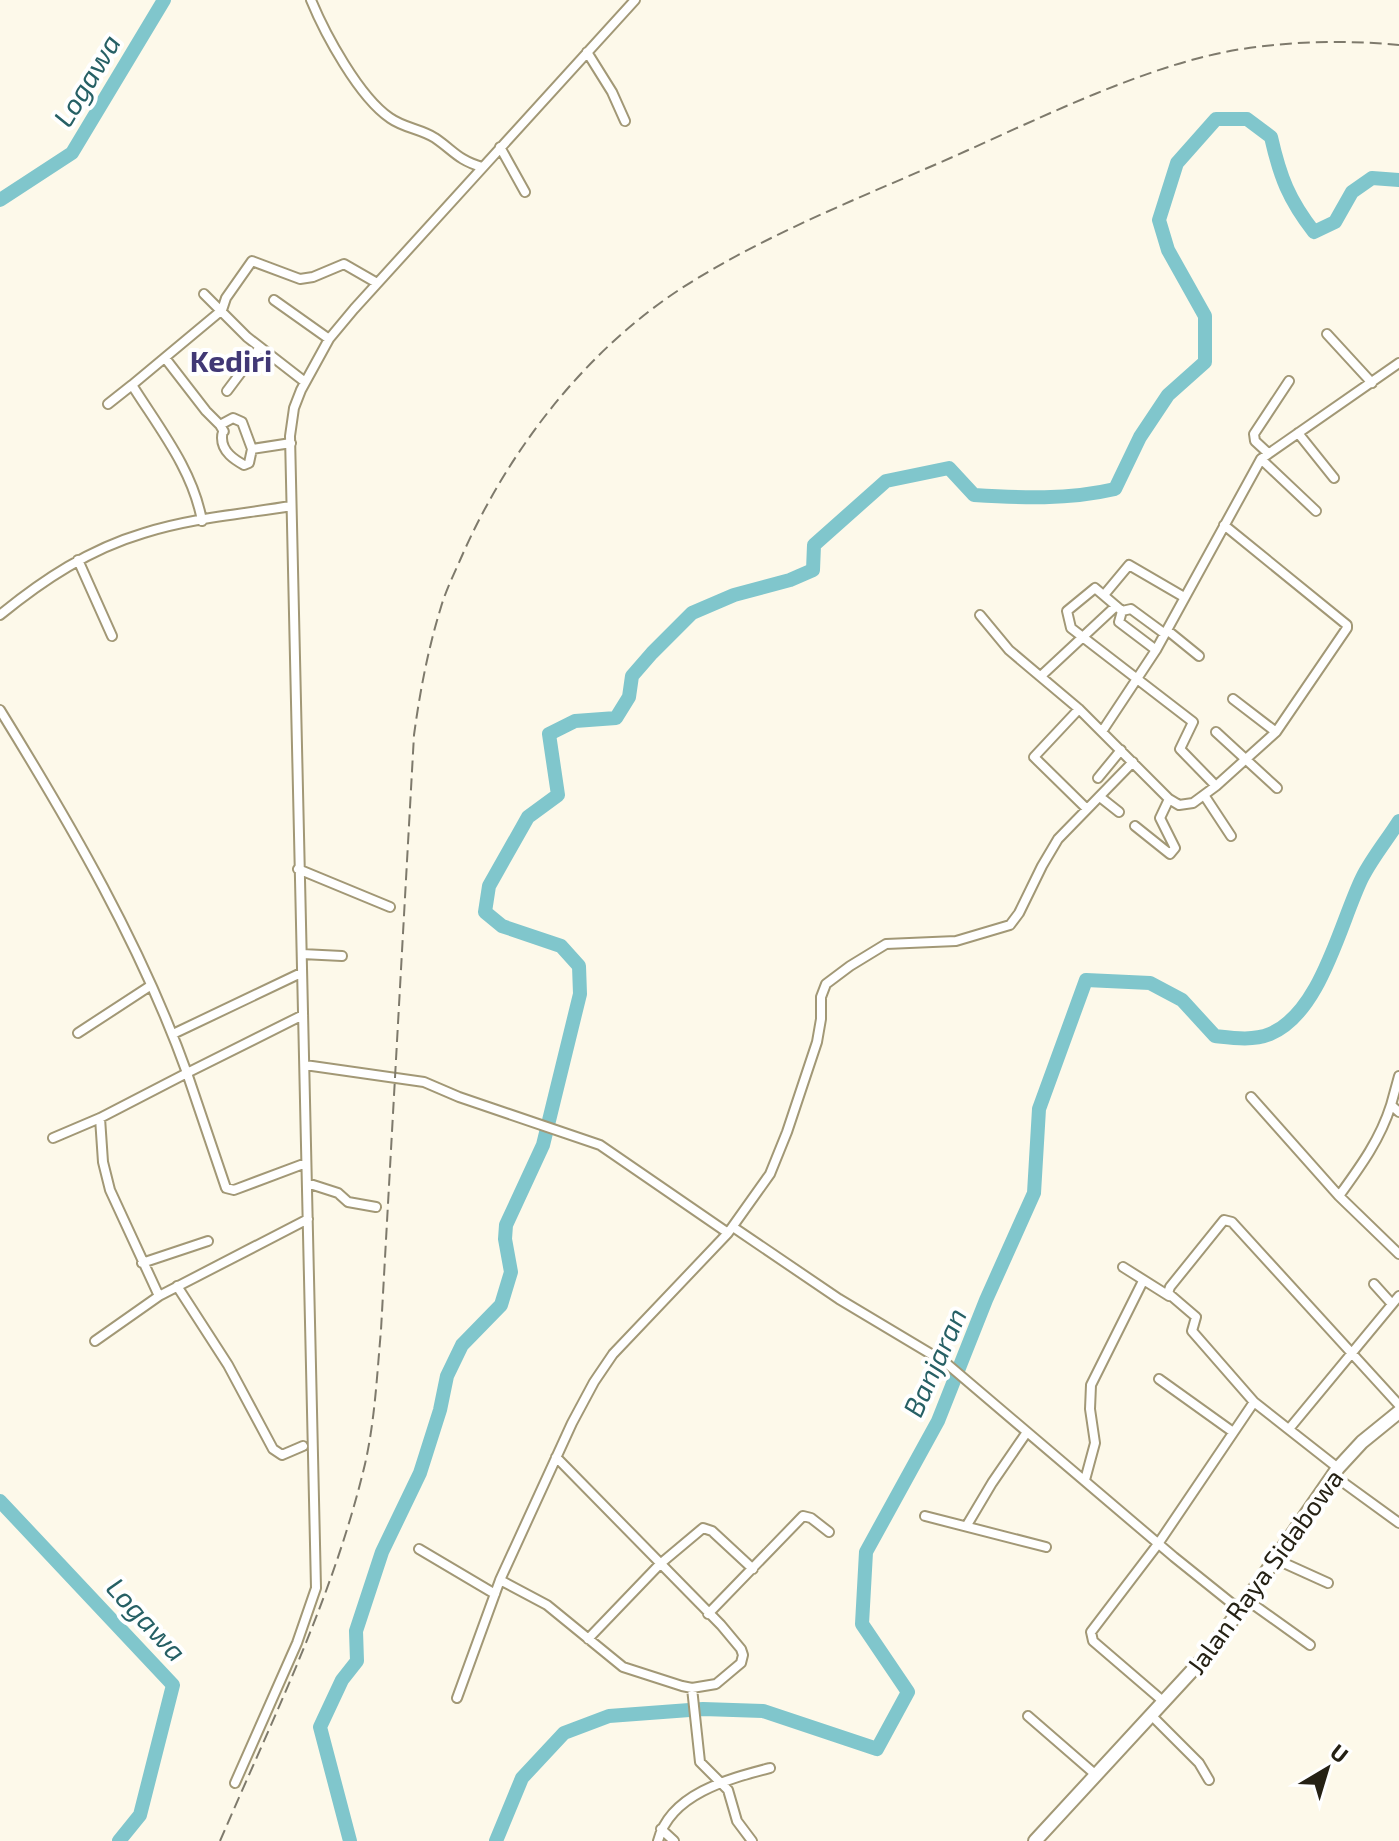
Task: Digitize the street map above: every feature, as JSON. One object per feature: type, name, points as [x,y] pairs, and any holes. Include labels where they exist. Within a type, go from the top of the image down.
[{"type":"highway","name":"Jalan Raya Sidabowa","points":[[1035,1841],[1201,1661],[1244,1605],[1335,1471],[1362,1442],[1399,1412]]},
{"type":"street","points":[[311,0],[340,57],[378,109],[398,124],[432,136],[462,161],[482,167]]},
{"type":"street","points":[[235,1783],[297,1643],[316,1588],[298,869],[300,817],[291,506],[293,414],[305,382],[329,339],[635,0]]},
{"type":"street","points":[[587,52],[617,99],[625,121]]},
{"type":"street","points":[[500,147],[525,192]]},
{"type":"street","points":[[462,161],[470,180]]},
{"type":"street","points":[[108,404],[222,310],[226,298],[252,261],[300,279],[344,264],[377,283]]},
{"type":"street","points":[[204,294],[260,347],[305,382]]},
{"type":"street","points":[[274,300],[329,339]]},
{"type":"street","points":[[1327,334],[1372,383]]},
{"type":"street","points":[[227,391],[260,347]]},
{"type":"street","points":[[165,358],[220,425],[224,432],[222,443],[228,454],[240,464],[249,463],[252,449],[248,433],[238,419],[233,418],[220,425]]},
{"type":"street","points":[[1103,730],[1156,650],[1265,456],[1399,363]]},
{"type":"street","points":[[1289,381],[1254,434],[1255,441],[1316,511]]},
{"type":"street","points":[[132,385],[178,456],[199,501],[202,521]]},
{"type":"street","points":[[1298,433],[1334,478]]},
{"type":"street","points":[[252,449],[291,443]]},
{"type":"street","points":[[0,615],[61,569],[142,533],[291,506]]},
{"type":"street","points":[[980,615],[1009,650],[1103,730],[1169,799],[1179,805],[1187,805],[1216,786],[1276,732],[1347,625],[1224,525]]},
{"type":"street","points":[[78,560],[112,636]]},
{"type":"street","points":[[1104,595],[1132,565],[1184,597]]},
{"type":"street","points":[[1119,609],[1094,588],[1068,609],[1066,615],[1071,628],[1081,637],[1193,722],[1180,749],[1216,786]]},
{"type":"street","points":[[1119,609],[1119,622],[1156,650]]},
{"type":"street","points":[[1042,675],[1081,637],[1119,609],[1131,609],[1199,656]]},
{"type":"street","points":[[1233,699],[1276,732]]},
{"type":"street","points":[[1079,709],[1034,757],[1087,809]]},
{"type":"street","points":[[0,710],[69,823],[173,1034],[226,1188],[234,1190],[306,1163]]},
{"type":"street","points":[[1216,732],[1277,788]]},
{"type":"street","points":[[1098,778],[1121,750]]},
{"type":"street","points":[[457,1698],[500,1580],[594,1382],[613,1354],[730,1230],[764,1185],[787,1132],[817,1042],[821,997],[826,984],[886,944],[956,941],[1010,925],[1058,839],[1133,762]]},
{"type":"street","points":[[1204,795],[1231,836]]},
{"type":"street","points":[[1100,797],[1119,812]]},
{"type":"street","points":[[1135,826],[1170,854],[1175,848],[1160,818],[1169,799]]},
{"type":"street","points":[[298,869],[390,907]]},
{"type":"street","points":[[302,954],[342,956]]},
{"type":"street","points":[[173,1034],[301,973]]},
{"type":"street","points":[[78,1033],[150,986]]},
{"type":"street","points":[[53,1138],[100,1118],[303,1015]]},
{"type":"street","points":[[305,1065],[424,1082],[607,1149],[839,1299],[946,1363],[1158,1544],[1244,1605],[1310,1645]]},
{"type":"street","points":[[1339,1196],[1373,1148],[1395,1109],[1399,1076]]},
{"type":"street","points":[[1251,1097],[1339,1196],[1399,1254]]},
{"type":"street","points":[[100,1118],[103,1162],[110,1190],[159,1296]]},
{"type":"street","points":[[307,1183],[338,1193],[348,1202],[376,1207]]},
{"type":"street","points":[[95,1341],[159,1296],[308,1219]]},
{"type":"street","points":[[1169,1296],[1170,1287],[1221,1222],[1227,1219],[1399,1405]]},
{"type":"street","points":[[142,1263],[208,1241]]},
{"type":"street","points":[[1123,1267],[1196,1317],[1192,1331],[1254,1402],[1399,1523]]},
{"type":"street","points":[[1085,1480],[1095,1443],[1090,1409],[1091,1385],[1143,1281]]},
{"type":"street","points":[[1374,1284],[1392,1304]]},
{"type":"street","points":[[177,1286],[228,1365],[273,1449],[282,1455],[303,1446]]},
{"type":"street","points":[[1289,1429],[1399,1296]]},
{"type":"street","points":[[1159,1379],[1233,1432]]},
{"type":"street","points":[[1164,1702],[1097,1646],[1090,1636],[1158,1544],[1254,1402]]},
{"type":"street","points":[[967,1525],[1027,1432]]},
{"type":"street","points":[[500,1580],[547,1605],[628,1669],[693,1692],[721,1682],[743,1660],[741,1649],[556,1457]]},
{"type":"street","points":[[708,1614],[803,1516],[811,1518],[829,1532]]},
{"type":"street","points":[[925,1516],[1046,1547]]},
{"type":"street","points":[[588,1639],[660,1564],[706,1527],[753,1569]]},
{"type":"street","points":[[419,1549],[495,1594]]},
{"type":"street","points":[[1275,1559],[1328,1583]]},
{"type":"street","points":[[693,1692],[702,1766],[728,1790],[737,1821],[752,1841]]},
{"type":"street","points":[[1151,1715],[1199,1763],[1209,1780]]},
{"type":"street","points":[[1028,1716],[1096,1775]]},
{"type":"street","points":[[658,1841],[661,1829],[678,1808],[720,1781],[770,1768]]},
{"type":"street","points":[[661,1829],[674,1841]]},
{"type":"waterway","name":"Logawa","points":[[0,200],[72,153],[164,0]]},
{"type":"waterway","points":[[350,1841],[320,1727],[342,1680],[357,1661],[356,1631],[382,1552],[420,1473],[447,1376],[462,1345],[501,1305],[511,1272],[505,1239],[506,1225],[543,1145],[580,994],[579,966],[561,946],[502,926],[485,912],[489,886],[528,817],[558,795],[549,734],[575,721],[616,718],[629,697],[632,676],[692,613],[734,595],[790,580],[813,570],[814,545],[886,481],[949,468],[974,495],[1062,497],[1115,489],[1140,437],[1168,395],[1205,362],[1205,316],[1168,250],[1159,220],[1177,163],[1216,119],[1247,119],[1271,137],[1286,188],[1314,232],[1335,222],[1352,192],[1372,178],[1399,180]]},
{"type":"waterway","name":"Banjaran","points":[[496,1841],[522,1778],[564,1733],[609,1716],[703,1709],[763,1711],[877,1749],[908,1692],[862,1624],[866,1552],[938,1421],[986,1300],[1034,1193],[1039,1109],[1086,980],[1150,983],[1182,1000],[1215,1036],[1250,1038],[1270,1034],[1288,1023],[1316,987],[1362,878],[1399,821]]},
{"type":"waterway","name":"Logawa","points":[[0,1501],[173,1685],[140,1815],[119,1841]]},
{"type":"railway","points":[[220,1841],[319,1608],[337,1561],[365,1464],[381,1330],[414,735],[425,670],[443,601],[461,558],[503,477],[556,402],[620,335],[655,306],[693,281],[793,227],[1066,106],[1173,66],[1242,49],[1281,44],[1340,42],[1399,45]]},
{"type":"district","name":"Kediri","points":[[231,360]]}]
